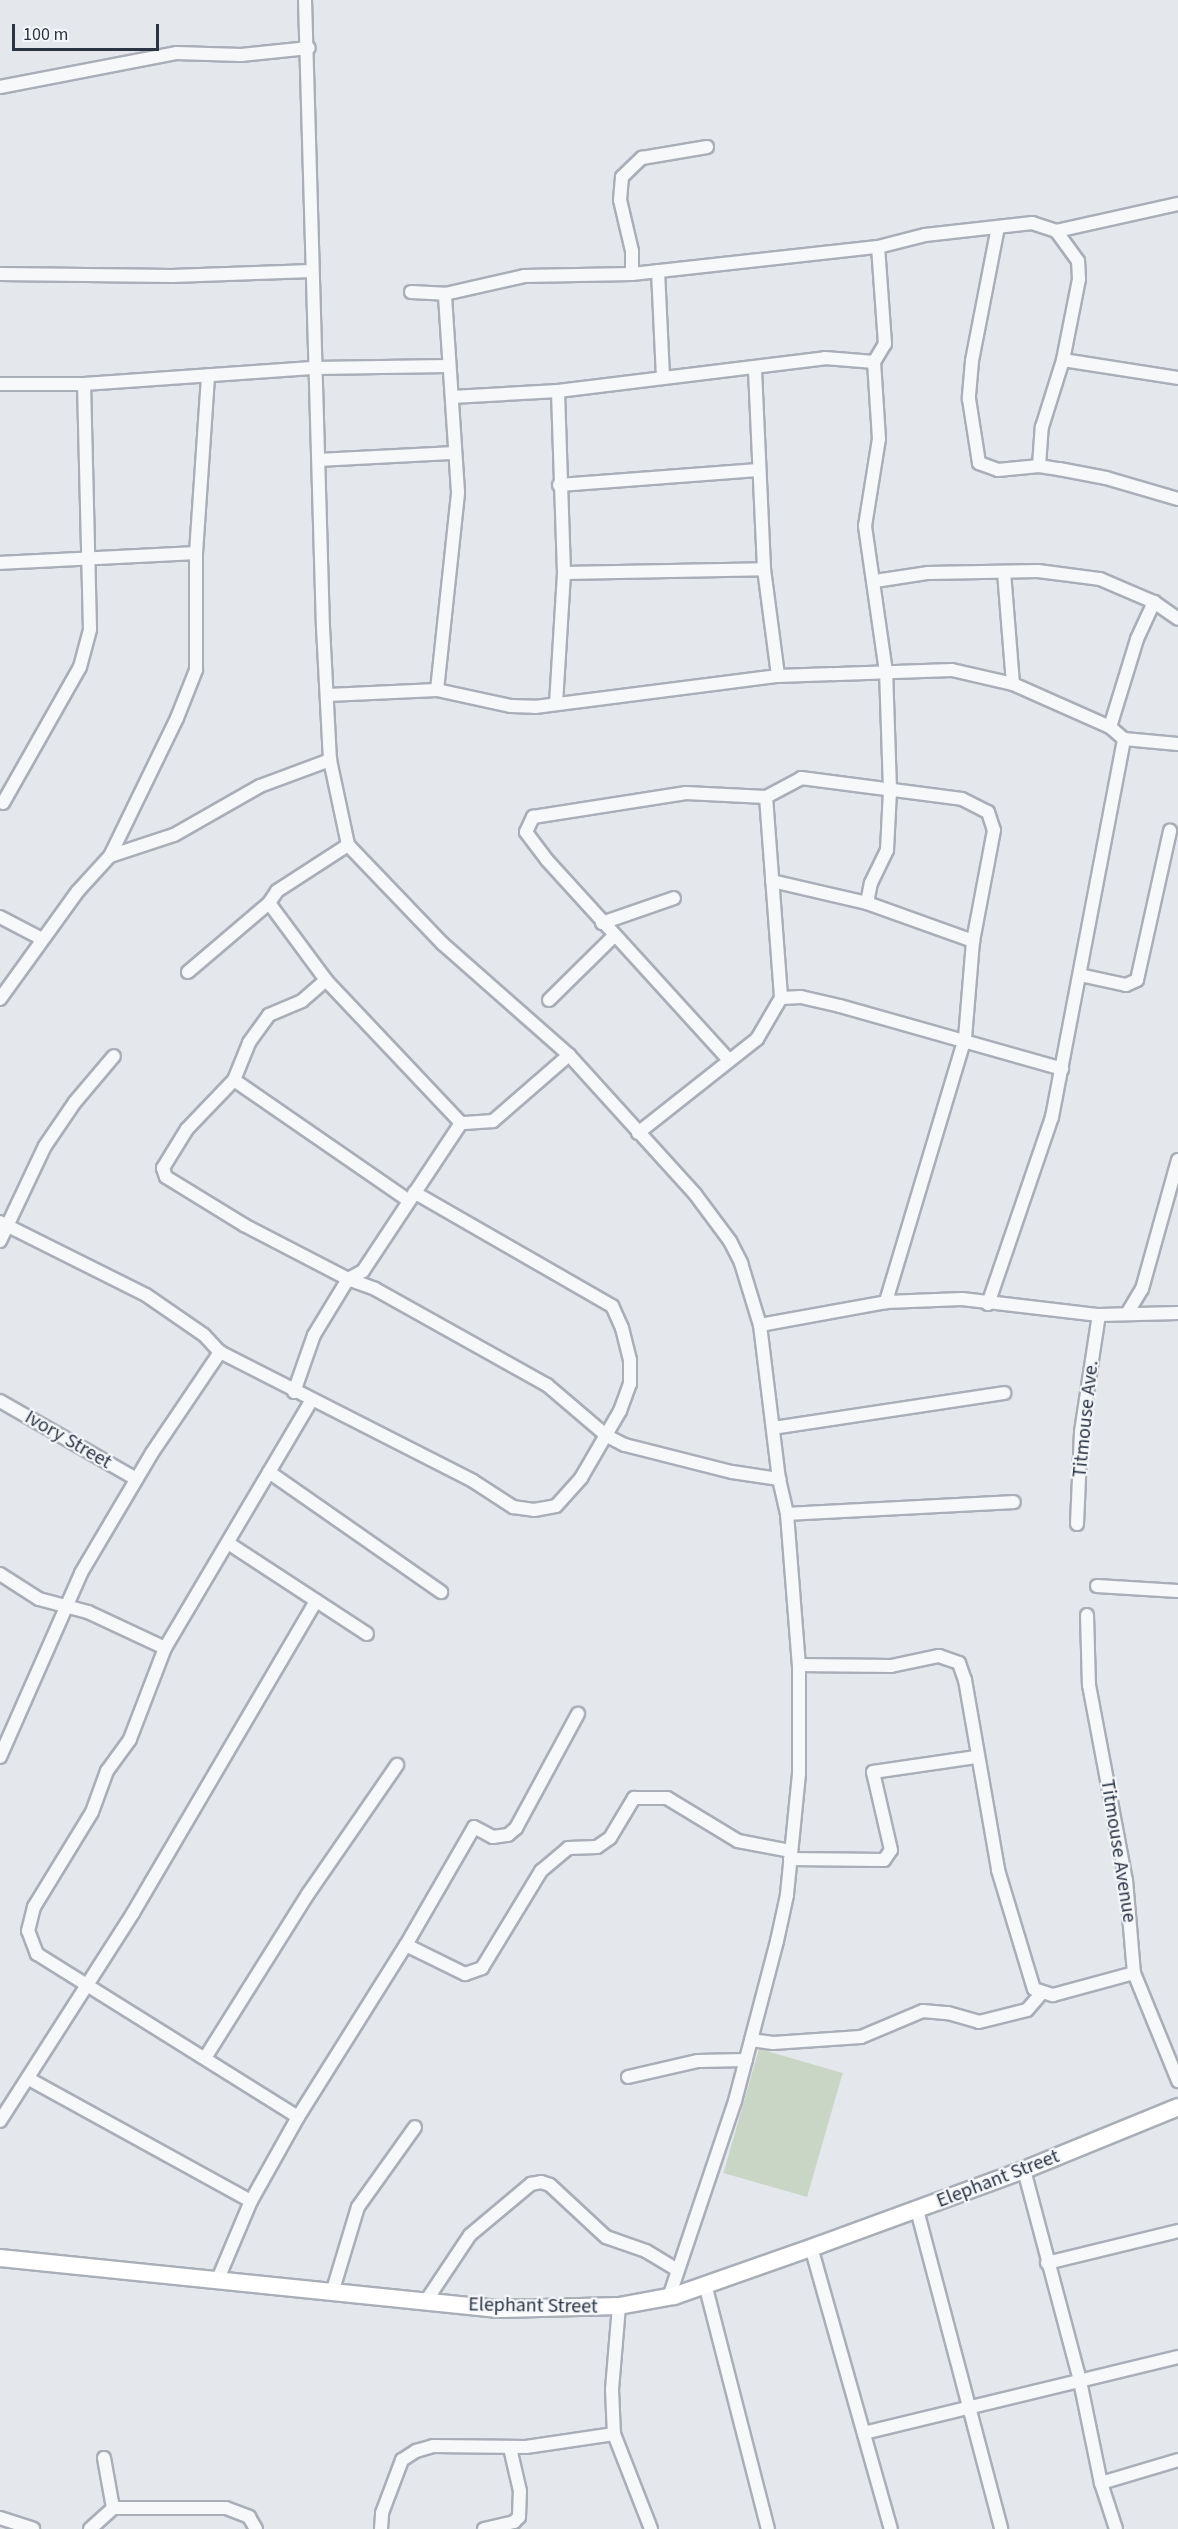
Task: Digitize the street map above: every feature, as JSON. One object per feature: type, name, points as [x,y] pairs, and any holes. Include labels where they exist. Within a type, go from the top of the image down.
[{"type":"main road","name":"Elephant Street","points":[[0,2258],[519,2310],[619,2306],[669,2297],[918,2210],[1178,2108]]},
{"type":"street","points":[[305,0],[309,48],[312,271],[319,460],[318,523],[330,760],[348,845],[443,944],[569,1055],[695,1194],[730,1241],[760,1325],[779,1479],[787,1514],[800,1665],[799,1774],[777,1941],[746,2060],[669,2297]]},
{"type":"street","points":[[0,87],[176,52],[241,55],[309,48]]},
{"type":"street","points":[[632,274],[632,251],[620,200],[621,177],[642,158],[707,147]]},
{"type":"street","points":[[411,292],[446,294],[524,276],[632,274],[878,247],[925,234],[1032,223],[1056,231],[1178,204]]},
{"type":"street","points":[[998,228],[972,360],[970,421],[979,463],[983,467],[998,470],[1039,466],[1106,478],[1178,499]]},
{"type":"street","points":[[1039,466],[1042,427],[1063,360],[1078,279],[1078,261],[1056,231]]},
{"type":"street","points":[[867,903],[871,883],[887,850],[890,790],[886,672],[875,581],[865,526],[879,439],[874,362],[885,344],[878,247]]},
{"type":"street","points":[[0,274],[172,276],[312,271]]},
{"type":"street","points":[[658,271],[663,377]]},
{"type":"street","points":[[437,690],[457,512],[446,294]]},
{"type":"street","points":[[452,397],[558,391],[663,377],[755,369],[825,358],[874,362]]},
{"type":"street","points":[[1063,360],[1178,378]]},
{"type":"street","points":[[0,384],[84,384],[315,368],[448,366]]},
{"type":"street","points":[[755,369],[764,568],[778,676]]},
{"type":"street","points":[[0,999],[91,874],[110,856],[177,718],[196,670],[196,553],[208,375]]},
{"type":"street","points":[[1,804],[80,667],[90,629],[84,384]]},
{"type":"street","points":[[556,704],[564,573],[559,485],[558,391]]},
{"type":"street","points":[[319,460],[454,453]]},
{"type":"street","points":[[559,485],[758,470]]},
{"type":"street","points":[[0,562],[88,560],[196,553]]},
{"type":"street","points":[[564,573],[764,568]]},
{"type":"street","points":[[875,581],[928,573],[1038,571],[1100,579],[1154,602],[1178,619]]},
{"type":"street","points":[[1004,572],[1013,684]]},
{"type":"street","points":[[1110,728],[1137,639],[1154,602]]},
{"type":"street","points":[[328,695],[437,690],[511,706],[556,704],[778,676],[952,670],[1013,684],[1110,728],[1124,739],[1178,744]]},
{"type":"street","points":[[988,1304],[1025,1203],[1062,1069],[1124,739]]},
{"type":"street","points":[[110,856],[174,835],[260,786],[330,760]]},
{"type":"street","points":[[728,1059],[602,923],[526,832],[533,817],[686,793],[766,797],[801,778],[962,799],[988,812],[994,830],[973,941],[965,1038],[885,1302]]},
{"type":"street","points":[[638,1133],[728,1059],[757,1039],[781,998],[766,797]]},
{"type":"street","points":[[1080,975],[1126,985],[1137,980],[1170,831]]},
{"type":"street","points":[[188,972],[269,903],[277,891],[348,845]]},
{"type":"street","points":[[772,881],[867,903],[973,941]]},
{"type":"street","points":[[602,923],[674,898]]},
{"type":"street","points":[[269,903],[326,980],[461,1123]]},
{"type":"street","points":[[0,917],[42,939]]},
{"type":"street","points":[[549,1000],[614,936]]},
{"type":"street","points":[[326,980],[302,1001],[269,1015],[249,1042],[234,1080],[175,1145],[163,1168],[166,1178],[244,1225],[348,1279],[375,1289],[547,1385],[607,1436],[625,1445],[679,1459],[779,1479]]},
{"type":"street","points":[[781,998],[801,997],[965,1038],[1062,1069]]},
{"type":"street","points":[[461,1123],[494,1121],[569,1055]]},
{"type":"street","points":[[0,1241],[4,1223],[49,1140],[114,1056]]},
{"type":"street","points":[[4,1223],[146,1295],[204,1335],[220,1352],[311,1401],[474,1481],[513,1507],[534,1510],[556,1506],[569,1495],[607,1436],[630,1384],[630,1360],[612,1306],[411,1196],[234,1080]]},
{"type":"street","points":[[294,1392],[314,1335],[348,1279],[363,1271],[461,1123]]},
{"type":"street","points":[[1128,1312],[1142,1289],[1173,1195],[1178,1161]]},
{"type":"street","points":[[1142,1289],[1155,1312]]},
{"type":"street","points":[[760,1325],[885,1302],[962,1299],[988,1304],[1099,1315],[1155,1312],[1175,1316]]},
{"type":"street","name":"Titmouse Ave.","points":[[1077,1524],[1081,1432],[1099,1315]]},
{"type":"street","points":[[0,1757],[81,1574],[136,1479],[220,1352]]},
{"type":"street","points":[[773,1428],[1004,1393]]},
{"type":"street","name":"Ivory Street","points":[[0,1401],[136,1479]]},
{"type":"street","points":[[298,2116],[87,1988],[31,1947],[30,1918],[92,1812],[106,1771],[130,1739],[165,1648],[311,1401]]},
{"type":"street","points":[[269,1472],[441,1592]]},
{"type":"street","points":[[787,1514],[1014,1502]]},
{"type":"street","points":[[228,1543],[367,1634]]},
{"type":"street","points":[[0,1574],[39,1599],[68,1606],[165,1648]]},
{"type":"street","points":[[1097,1586],[1178,1591]]},
{"type":"street","points":[[0,2121],[87,1988],[316,1601]]},
{"type":"street","name":"Titmouse Avenue","points":[[1087,1615],[1089,1685],[1126,1880],[1134,1973],[1178,2081]]},
{"type":"street","points":[[800,1665],[891,1666],[939,1656],[959,1663],[965,1680],[976,1757],[998,1870],[1034,1989],[1053,1995],[1134,1973]]},
{"type":"street","points":[[218,2279],[251,2201],[298,2116],[406,1945],[474,1827],[493,1837],[508,1835],[516,1828],[578,1714]]},
{"type":"street","points":[[406,1945],[465,1974],[482,1968],[541,1871],[568,1848],[597,1847],[610,1838],[634,1798],[667,1798],[738,1841],[790,1855],[884,1860],[891,1850],[873,1772],[976,1757]]},
{"type":"street","points":[[205,2058],[319,1878],[397,1765]]},
{"type":"street","points":[[751,2040],[773,2043],[861,2037],[923,2011],[948,2013],[979,2022],[1027,2010],[1042,1993]]},
{"type":"street","points":[[628,2077],[698,2061],[746,2060]]},
{"type":"street","points":[[29,2079],[251,2201]]},
{"type":"street","points":[[332,2293],[358,2206],[415,2127]]},
{"type":"street","points":[[1024,2170],[1080,2381],[1101,2483],[1116,2529]]},
{"type":"street","points":[[426,2301],[470,2235],[531,2184],[541,2182],[550,2186],[606,2236],[646,2251],[678,2270]]},
{"type":"street","points":[[918,2210],[971,2406],[1001,2529]]},
{"type":"street","points":[[1047,2263],[1178,2231]]},
{"type":"street","points":[[810,2247],[891,2529]]},
{"type":"street","points":[[705,2284],[768,2529]]},
{"type":"street","points":[[619,2306],[612,2389],[614,2434],[651,2529]]},
{"type":"street","points":[[864,2433],[1178,2356]]},
{"type":"street","points":[[381,2529],[382,2513],[402,2460],[416,2451],[433,2446],[510,2448],[614,2434]]},
{"type":"street","points":[[484,2529],[514,2523],[519,2517],[520,2491],[510,2448]]},
{"type":"street","points":[[104,2458],[113,2508]]},
{"type":"street","points":[[1101,2483],[1178,2460]]},
{"type":"street","points":[[90,2529],[113,2508],[226,2508],[249,2517],[256,2529]]},
{"type":"street","points":[[0,2518],[33,2529]]},
{"type":"green space","points":[[759,2049],[843,2073],[807,2197],[723,2173]]}]
